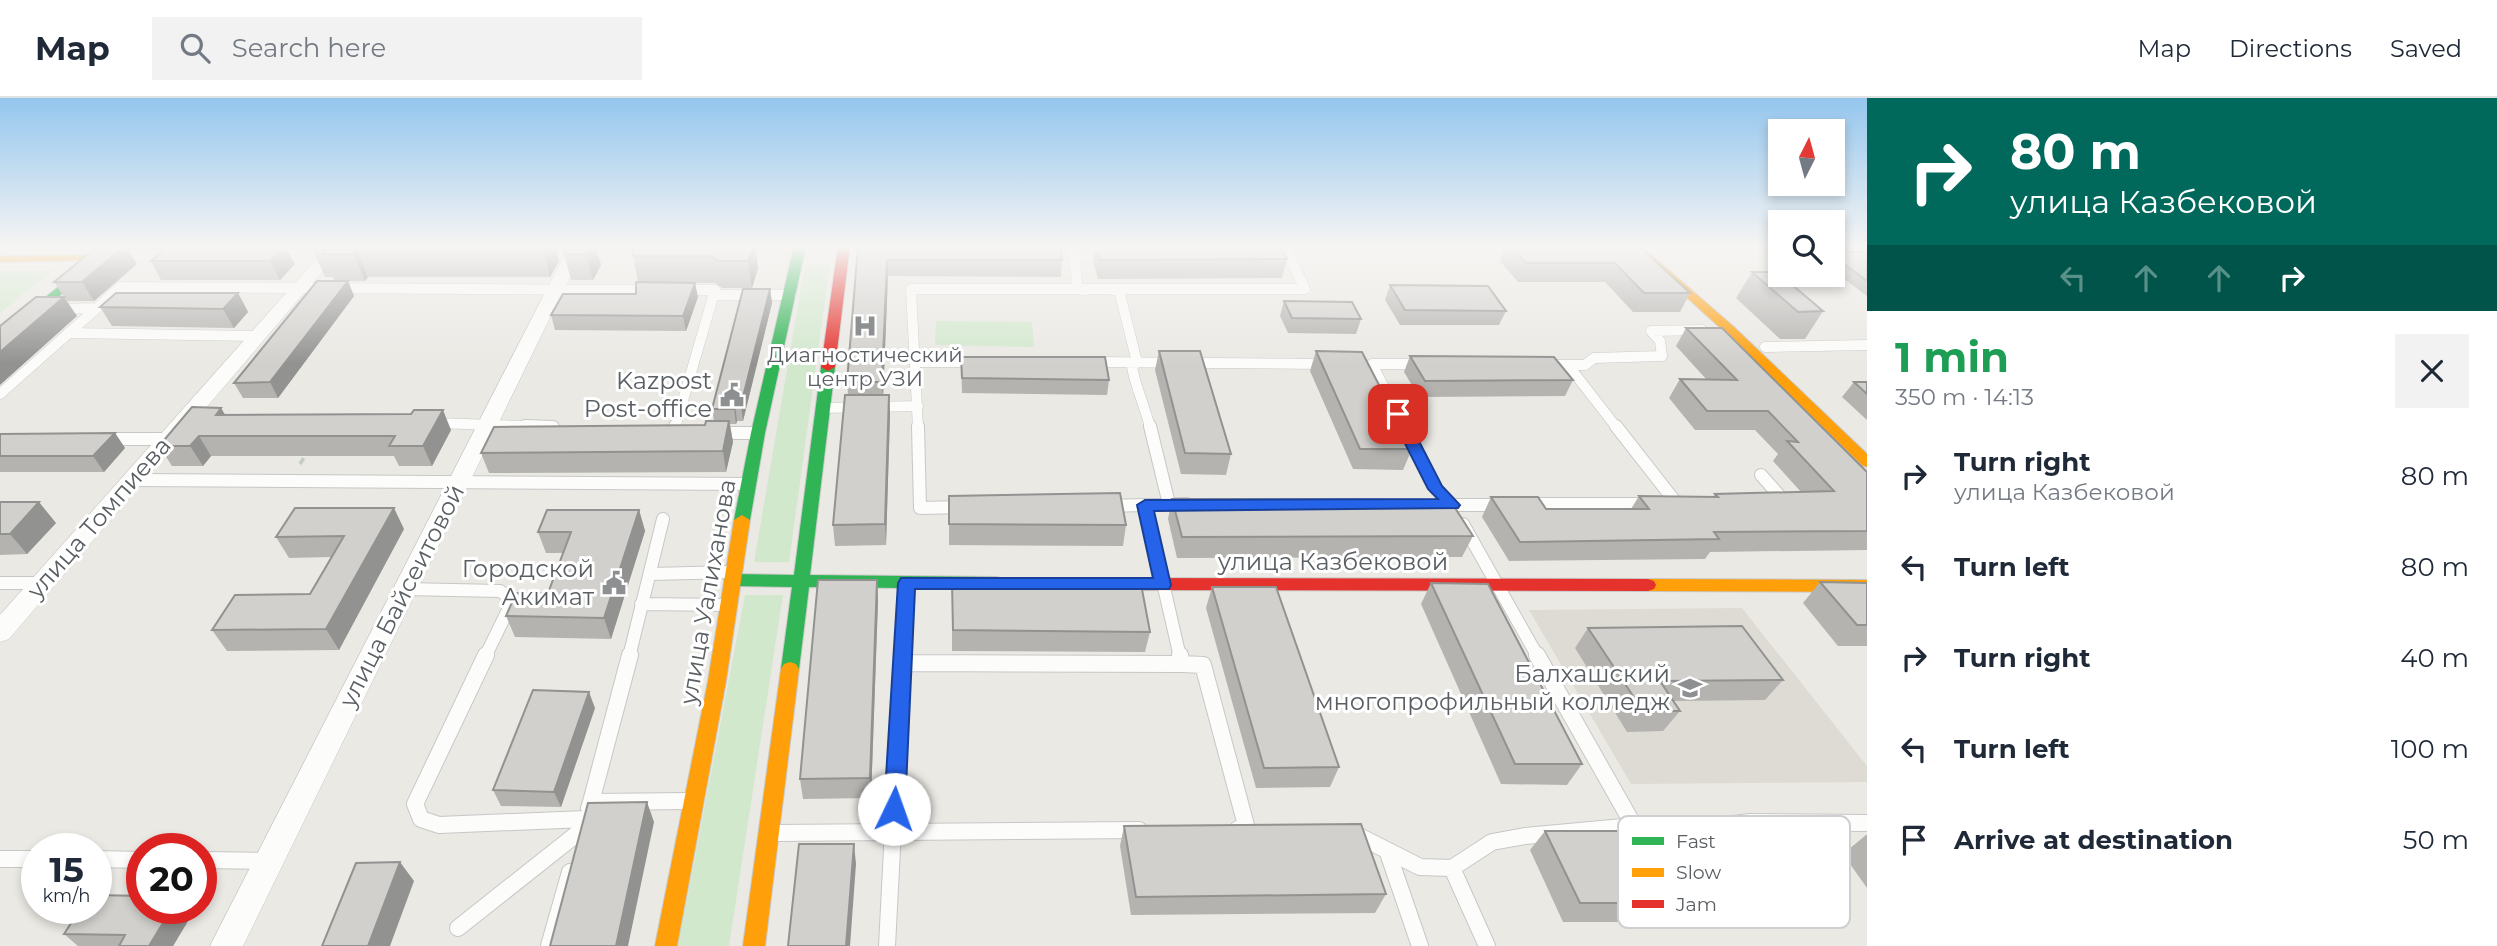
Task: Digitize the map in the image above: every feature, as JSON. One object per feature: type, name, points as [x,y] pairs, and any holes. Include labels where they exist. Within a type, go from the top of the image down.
[{"type":"street","points":[[0,340],[64,286]]},
{"type":"street","name":"улица Байсеитовой","points":[[226,946],[557,286]]},
{"type":"street","name":"улица Уалиханова","points":[[666,946],[717,681],[758,433],[792,286]]},
{"type":"street","points":[[754,946],[839,286]]},
{"type":"street","points":[[1680,286],[1867,461]]},
{"type":"street","points":[[1700,286],[1867,443]]},
{"type":"street","name":"улица Томпиева","points":[[0,632],[170,439],[192,420],[298,287]]},
{"type":"street","points":[[733,576],[800,582],[1014,583]]},
{"type":"street","name":"улица Казбековой","points":[[1082,584],[1867,586]]},
{"type":"lane","points":[[973,507],[920,508],[918,406],[911,289],[1305,289],[1303,286]]},
{"type":"lane","points":[[0,394],[120,287],[715,290],[685,433]]},
{"type":"lane","points":[[1078,289],[1119,290],[1138,362]]},
{"type":"lane","points":[[713,295],[790,295]]},
{"type":"lane","points":[[36,309],[97,308]]},
{"type":"lane","points":[[1529,365],[1585,365],[1594,358],[1662,356],[1660,341],[1651,331],[1730,330]]},
{"type":"lane","points":[[68,332],[256,337]]},
{"type":"lane","points":[[1765,347],[1867,345]]},
{"type":"lane","points":[[914,362],[984,362]]},
{"type":"lane","points":[[1082,362],[1345,364]]},
{"type":"lane","points":[[1138,362],[1132,368],[1136,391],[1143,398],[1169,504]]},
{"type":"lane","points":[[1358,364],[1437,364]]},
{"type":"lane","points":[[1372,364],[1436,489],[1497,585],[1628,816]]},
{"type":"lane","points":[[1568,365],[1677,504]]},
{"type":"lane","points":[[822,408],[918,406]]},
{"type":"lane","points":[[423,423],[566,428]]},
{"type":"lane","points":[[660,432],[758,433]]},
{"type":"lane","points":[[91,440],[170,439]]},
{"type":"lane","points":[[1761,475],[1787,504],[1773,504]]},
{"type":"lane","points":[[134,480],[750,484]]},
{"type":"lane","points":[[1092,506],[1196,504]]},
{"type":"lane","points":[[1446,505],[1690,504]]},
{"type":"lane","points":[[1145,505],[1182,664]]},
{"type":"lane","points":[[548,946],[587,817],[663,519]]},
{"type":"lane","points":[[651,574],[733,576]]},
{"type":"lane","points":[[0,583],[42,583]]},
{"type":"lane","points":[[887,946],[906,583]]},
{"type":"lane","points":[[405,589],[500,591],[509,597],[509,608],[415,804],[421,819],[439,825],[587,817],[694,801]]},
{"type":"lane","points":[[641,604],[728,605]]},
{"type":"lane","points":[[902,663],[1203,665],[1253,829],[1220,830]]},
{"type":"lane","points":[[458,928],[587,817]]},
{"type":"lane","points":[[1337,828],[1365,837],[1388,853],[1420,867],[1452,868],[1492,842],[1618,828]]},
{"type":"lane","points":[[768,833],[1152,830]]},
{"type":"lane","points":[[1388,853],[1420,946]]},
{"type":"lane","points":[[0,859],[21,859]]},
{"type":"lane","points":[[217,860],[269,861]]},
{"type":"lane","points":[[1452,868],[1488,946]]},
{"type":"shaded area","name":"Балхашский многопрофильный колледж","points":[[1742,608],[1867,766],[1867,782],[1631,784],[1529,610]]},
{"type":"green space","points":[[0,286],[34,286],[0,313]]},
{"type":"green space","points":[[801,286],[827,286],[789,562],[754,562]]},
{"type":"green space","points":[[936,321],[1032,322],[1034,347],[935,345]]},
{"type":"green space","points":[[745,595],[783,595],[729,946],[678,946]]},
{"type":"building","points":[[313,286],[344,286],[270,382],[234,383]]},
{"type":"building","points":[[636,286],[694,286],[683,316],[551,315],[563,294],[636,294]]},
{"type":"building","points":[[855,286],[886,286],[882,382],[847,382]]},
{"type":"building","points":[[1390,286],[1488,286],[1506,311],[1405,310]]},
{"type":"building","points":[[1637,286],[1682,286],[1690,293],[1644,293]]},
{"type":"building","points":[[1769,287],[1795,287],[1823,311],[1798,312]]},
{"type":"building","points":[[743,289],[770,289],[741,405],[735,405],[734,409],[712,409]]},
{"type":"building","points":[[116,293],[238,293],[223,309],[100,307]]},
{"type":"building","points":[[36,297],[64,297],[0,352],[0,326]]},
{"type":"building","points":[[1284,301],[1352,302],[1361,319],[1292,318]]},
{"type":"building","points":[[1686,328],[1722,328],[1867,472],[1867,531],[1714,532],[1719,539],[1520,542],[1491,497],[1538,497],[1546,509],[1649,509],[1639,496],[1718,497],[1715,494],[1834,491],[1787,441],[1798,442],[1768,411],[1707,411],[1680,379],[1737,380]]},
{"type":"building","points":[[1159,351],[1200,351],[1231,454],[1185,453]]},
{"type":"building","points":[[1316,351],[1362,352],[1412,449],[1360,449]]},
{"type":"building","points":[[1410,356],[1554,357],[1573,380],[1425,381]]},
{"type":"building","points":[[961,357],[1105,357],[1109,380],[962,378]]},
{"type":"building","points":[[1854,382],[1867,382],[1867,394]]},
{"type":"building","points":[[845,395],[889,395],[885,524],[833,525]]},
{"type":"building","points":[[192,407],[221,408],[216,415],[411,414],[414,410],[443,410],[423,446],[389,446],[395,436],[199,436],[190,446],[159,446]]},
{"type":"building","points":[[706,421],[729,421],[723,451],[481,453],[494,427],[705,425]]},
{"type":"building","points":[[115,433],[93,456],[0,456],[0,434]]},
{"type":"building","points":[[1120,493],[1126,525],[949,524],[949,496]]},
{"type":"building","points":[[1172,499],[1450,500],[1473,536],[1182,537]]},
{"type":"building","points":[[0,502],[39,502],[10,534],[0,534]]},
{"type":"building","points":[[295,508],[394,508],[326,629],[212,630],[235,595],[310,594],[344,536],[276,537]]},
{"type":"building","points":[[547,510],[639,510],[604,618],[506,616],[516,593],[548,593],[571,532],[538,532]]},
{"type":"building","points":[[818,580],[877,580],[870,778],[800,779]]},
{"type":"building","points":[[952,582],[1141,584],[1150,632],[953,630]]},
{"type":"building","points":[[1820,582],[1867,583],[1867,625],[1857,625]]},
{"type":"building","points":[[1431,583],[1488,584],[1582,764],[1515,764]]},
{"type":"building","points":[[1212,587],[1276,587],[1339,767],[1264,768]]},
{"type":"building","points":[[1742,626],[1783,680],[1660,681],[1680,711],[1643,711],[1588,628]]},
{"type":"building","points":[[533,690],[589,692],[554,792],[493,790]]},
{"type":"building","points":[[647,802],[616,946],[550,946],[588,803]]},
{"type":"building","points":[[1361,824],[1386,894],[1136,897],[1124,826]]},
{"type":"building","points":[[1545,831],[1618,831],[1618,903],[1580,903]]},
{"type":"building","points":[[799,844],[854,844],[846,946],[788,946]]},
{"type":"building","points":[[400,862],[368,946],[322,946],[356,863]]},
{"type":"building","points":[[112,895],[126,896],[126,924],[162,924],[149,946],[119,946],[125,935],[64,934],[71,924],[112,924]]},
{"type":"traffic: fast","points":[[0,340],[65,286]]},
{"type":"traffic: fast","points":[[742,520],[758,433],[791,286]]},
{"type":"traffic: fast","points":[[790,669],[828,367]]},
{"type":"traffic: fast","points":[[732,580],[997,583]]},
{"type":"traffic: slow","points":[[1680,286],[1730,330],[1867,462]]},
{"type":"traffic: slow","points":[[666,946],[717,681],[742,520]]},
{"type":"traffic: slow","points":[[1648,585],[1867,586]]},
{"type":"traffic: slow","points":[[754,946],[790,669]]},
{"type":"traffic: jam","points":[[828,367],[839,286]]},
{"type":"traffic: jam","points":[[1096,584],[1648,585]]},
{"type":"place","name":"Диагностический центр УЗИ","points":[[865,326]]},
{"type":"place","name":"Kazpost Post-office","points":[[732,395]]},
{"type":"place","name":"Городской Акимат","points":[[614,583]]},
{"type":"place","name":"Балхашский многопрофильный колледж","points":[[1690,688]]},
{"type":"route","points":[[894,809],[906,583],[1163,585],[1145,505],[1452,505],[1436,489],[1398,414]]}]
